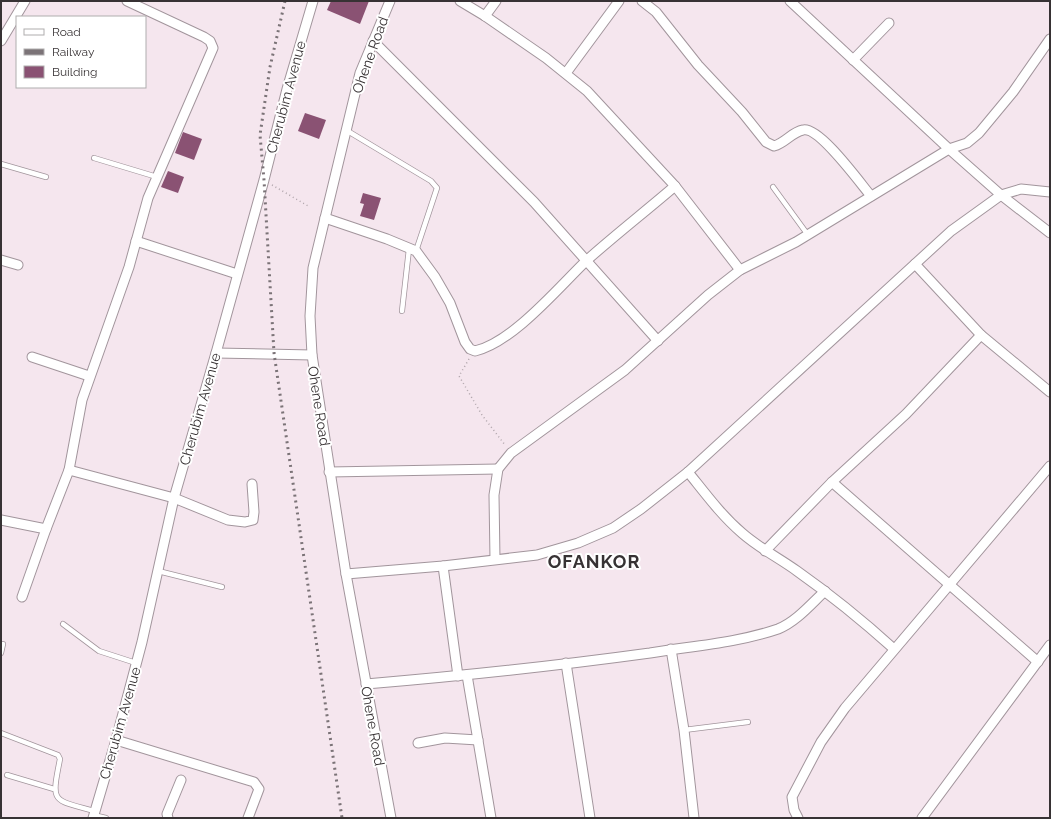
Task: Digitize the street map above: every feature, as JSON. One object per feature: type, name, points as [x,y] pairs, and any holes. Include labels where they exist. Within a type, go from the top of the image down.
[{"type":"street","points":[[1,41],[25,1]]},
{"type":"street","points":[[22,597],[69,470],[82,400],[89,376],[129,267],[148,198],[213,48],[210,41],[204,37],[127,1]]},
{"type":"street","name":"Cherubim Avenue","points":[[93,814],[116,740],[136,663],[174,498],[264,180],[287,89],[313,1]]},
{"type":"street","name":"Ohene Road","points":[[390,1],[360,73],[313,268],[310,316],[312,355],[329,472],[346,574],[391,818]]},
{"type":"street","points":[[460,1],[485,16],[566,73],[587,91],[675,186],[740,270]]},
{"type":"street","points":[[485,16],[496,1]]},
{"type":"street","points":[[566,73],[619,1]]},
{"type":"street","points":[[642,1],[656,12],[698,65],[742,112],[766,142],[774,146],[780,145],[798,132],[804,129],[810,130],[825,141],[870,196]]},
{"type":"street","points":[[790,1],[949,149],[1001,195],[1050,233]]},
{"type":"street","points":[[852,60],[889,23]]},
{"type":"street","points":[[494,559],[494,494],[498,469],[511,453],[625,370],[708,295],[740,270],[808,235],[949,149],[967,143],[979,133],[1013,92],[1050,38]]},
{"type":"street","points":[[373,41],[534,202],[658,341]]},
{"type":"street","points":[[325,218],[387,239],[412,250],[435,277],[450,303],[465,342],[470,349],[476,351],[493,344],[511,331],[587,261],[675,186]]},
{"type":"street","points":[[346,574],[443,566],[537,555],[578,543],[613,528],[658,497],[688,472],[951,231],[1001,195],[1021,189],[1050,192]]},
{"type":"street","points":[[136,241],[237,274]]},
{"type":"street","points":[[1,260],[18,265]]},
{"type":"street","points":[[915,264],[981,335],[1050,392]]},
{"type":"street","points":[[765,551],[832,482],[906,414],[981,335]]},
{"type":"street","points":[[216,352],[312,355]]},
{"type":"street","points":[[32,357],[89,376]]},
{"type":"street","points":[[798,818],[794,810],[792,797],[820,742],[844,708],[950,586],[1050,466]]},
{"type":"street","points":[[329,472],[498,469]]},
{"type":"street","points":[[69,470],[174,498],[228,520],[245,522],[253,520],[254,512],[252,484]]},
{"type":"street","points":[[688,472],[716,508],[741,533],[825,591],[858,616],[894,649]]},
{"type":"street","points":[[832,482],[1038,662]]},
{"type":"street","points":[[1,520],[46,529]]},
{"type":"street","points":[[443,566],[462,676],[478,740],[491,818]]},
{"type":"street","points":[[366,684],[462,676],[670,650],[727,641],[779,628],[795,619],[825,591]]},
{"type":"street","points":[[922,818],[1050,645]]},
{"type":"street","points":[[670,650],[684,730],[694,818]]},
{"type":"street","points":[[566,663],[590,818]]},
{"type":"street","points":[[418,743],[445,738],[478,740]]},
{"type":"street","points":[[116,740],[254,782],[258,789],[248,818]]},
{"type":"street","points":[[168,818],[168,814],[181,780]]},
{"type":"lane","points":[[346,130],[431,181],[436,188],[412,250],[402,311]]},
{"type":"lane","points":[[94,158],[157,177]]},
{"type":"lane","points":[[1,164],[46,177]]},
{"type":"lane","points":[[772,187],[808,235]]},
{"type":"lane","points":[[158,571],[222,587]]},
{"type":"lane","points":[[63,624],[99,651],[136,663]]},
{"type":"lane","points":[[1,652],[3,644]]},
{"type":"lane","points":[[684,730],[748,722]]},
{"type":"lane","points":[[1,733],[58,755],[60,759],[54,789],[56,797],[61,801],[106,818]]},
{"type":"lane","points":[[7,775],[54,789]]},
{"type":"path","points":[[264,180],[310,207]]},
{"type":"path","points":[[476,351],[460,370],[459,376],[482,415],[511,453]]},
{"type":"building","points":[[331,1],[369,1],[360,24],[327,10]]},
{"type":"building","points":[[305,113],[326,120],[319,139],[298,131]]},
{"type":"building","points":[[183,132],[202,139],[194,160],[175,153]]},
{"type":"building","points":[[168,171],[184,177],[178,193],[161,187]]},
{"type":"building","points":[[363,193],[381,198],[374,220],[360,216],[364,204],[360,203]]},
{"type":"railway","points":[[285,1],[270,67],[260,135],[274,353],[342,818]]},
{"type":"district","name":"OFANKOR","points":[[594,562]]}]
